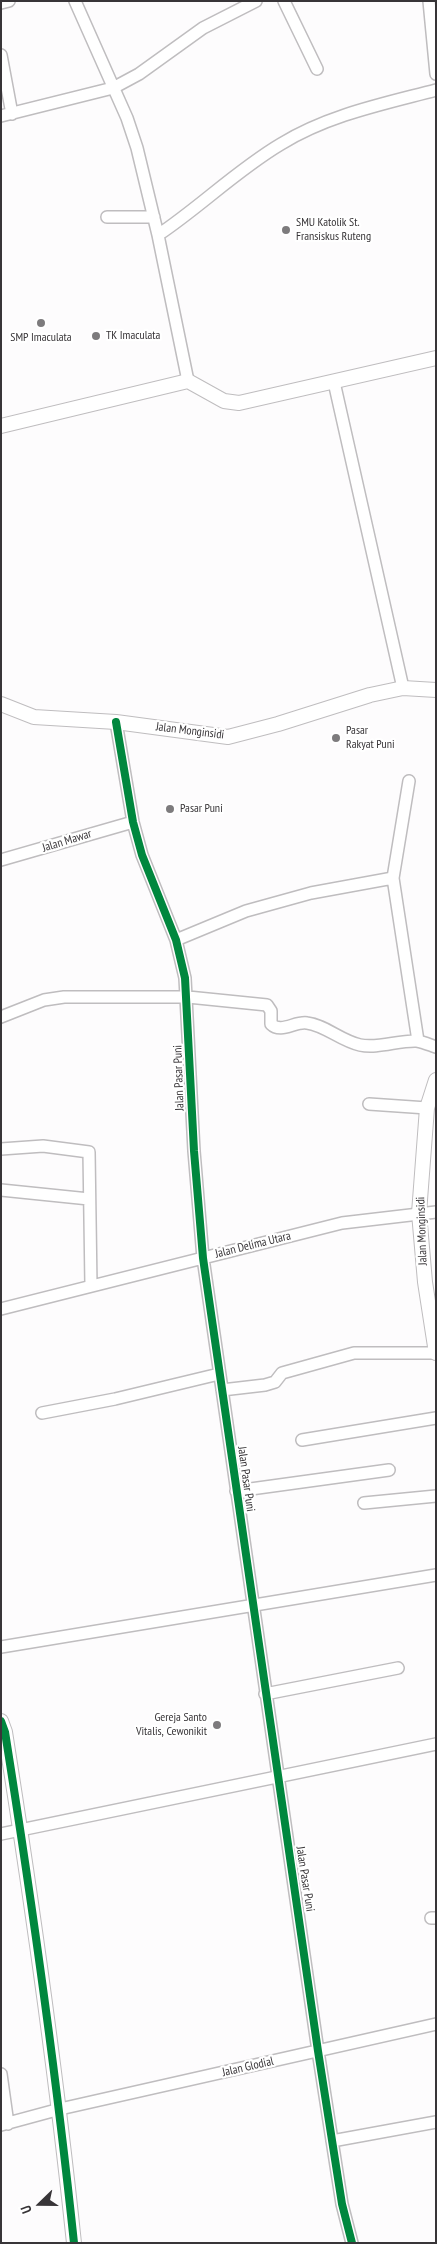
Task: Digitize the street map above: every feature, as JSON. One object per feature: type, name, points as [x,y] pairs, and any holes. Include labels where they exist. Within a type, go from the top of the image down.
[{"type":"street","points":[[1,3],[9,1]]},
{"type":"street","points":[[75,1],[127,118],[137,148],[158,235],[188,382]]},
{"type":"street","points":[[1,55],[6,115],[113,88],[139,74],[203,28],[256,1]]},
{"type":"street","points":[[284,1],[317,70]]},
{"type":"street","points":[[429,1],[436,74]]},
{"type":"street","points":[[158,235],[269,151],[300,133],[330,120],[436,90]]},
{"type":"street","points":[[107,217],[154,218]]},
{"type":"street","points":[[1,426],[188,382],[224,401],[239,402],[436,358]]},
{"type":"street","points":[[334,382],[403,688]]},
{"type":"street","name":"Jalan Monginsidi","points":[[2,707],[34,717],[116,722],[228,737],[278,724],[370,695],[403,688],[436,690]]},
{"type":"street","name":"Jalan Pasar Puni","points":[[116,722],[133,822],[142,856],[176,940],[188,997],[189,1079],[203,1258],[318,2051],[342,2204],[352,2243]]},
{"type":"street","points":[[409,781],[393,878],[418,1041]]},
{"type":"street","name":"Jalan Mawar","points":[[1,860],[133,822]]},
{"type":"street","points":[[176,940],[246,911],[311,893],[393,878]]},
{"type":"street","points":[[1,1017],[44,1000],[64,997],[188,997],[267,1006],[271,1011],[271,1024],[274,1027],[279,1029],[301,1023],[310,1023],[341,1040],[362,1046],[418,1041],[436,1047]]},
{"type":"street","name":"Jalan Monginsidi","points":[[436,1080],[428,1108],[419,1212],[425,1282],[436,1353]]},
{"type":"street","points":[[369,1104],[428,1108]]},
{"type":"street","points":[[1,1149],[43,1146],[89,1152],[91,1286]]},
{"type":"street","points":[[1,1190],[89,1199]]},
{"type":"street","name":"Jalan Delima Utara","points":[[1,1309],[342,1223],[419,1212],[436,1212]]},
{"type":"street","points":[[222,1390],[265,1385],[275,1382],[282,1373],[345,1355],[373,1352],[436,1353]]},
{"type":"street","points":[[42,1413],[219,1374]]},
{"type":"street","points":[[302,1440],[436,1418]]},
{"type":"street","points":[[236,1491],[389,1470]]},
{"type":"street","points":[[364,1503],[436,1496]]},
{"type":"street","points":[[1,1647],[436,1575]]},
{"type":"street","points":[[265,1694],[398,1668]]},
{"type":"street","points":[[1,1720],[5,1732],[21,1830],[60,2109],[74,2243]]},
{"type":"street","points":[[1,1834],[436,1744]]},
{"type":"street","name":"Jalan Glodial","points":[[5,2124],[60,2109],[436,2024]]},
{"type":"street","points":[[1,2074],[5,2124]]},
{"type":"street","points":[[332,2141],[436,2122]]},
{"type":"cycle path","points":[[116,722],[133,822],[142,855],[176,940],[185,978],[194,1151],[203,1258],[318,2051],[342,2204],[352,2243]]},
{"type":"cycle path","points":[[1,1721],[5,1732],[34,1923],[74,2243]]},
{"type":"place","name":"SMU Katolik St. Fransiskus Ruteng","points":[[286,230]]},
{"type":"place","name":"SMP Imaculata","points":[[41,323]]},
{"type":"place","name":"TK Imaculata","points":[[96,336]]},
{"type":"place","name":"Pasar Rakyat Puni","points":[[336,738]]},
{"type":"place","name":"Pasar Puni","points":[[170,809]]},
{"type":"place","name":"Gereja Santo Vitalis, Cewonikit","points":[[217,1725]]}]
